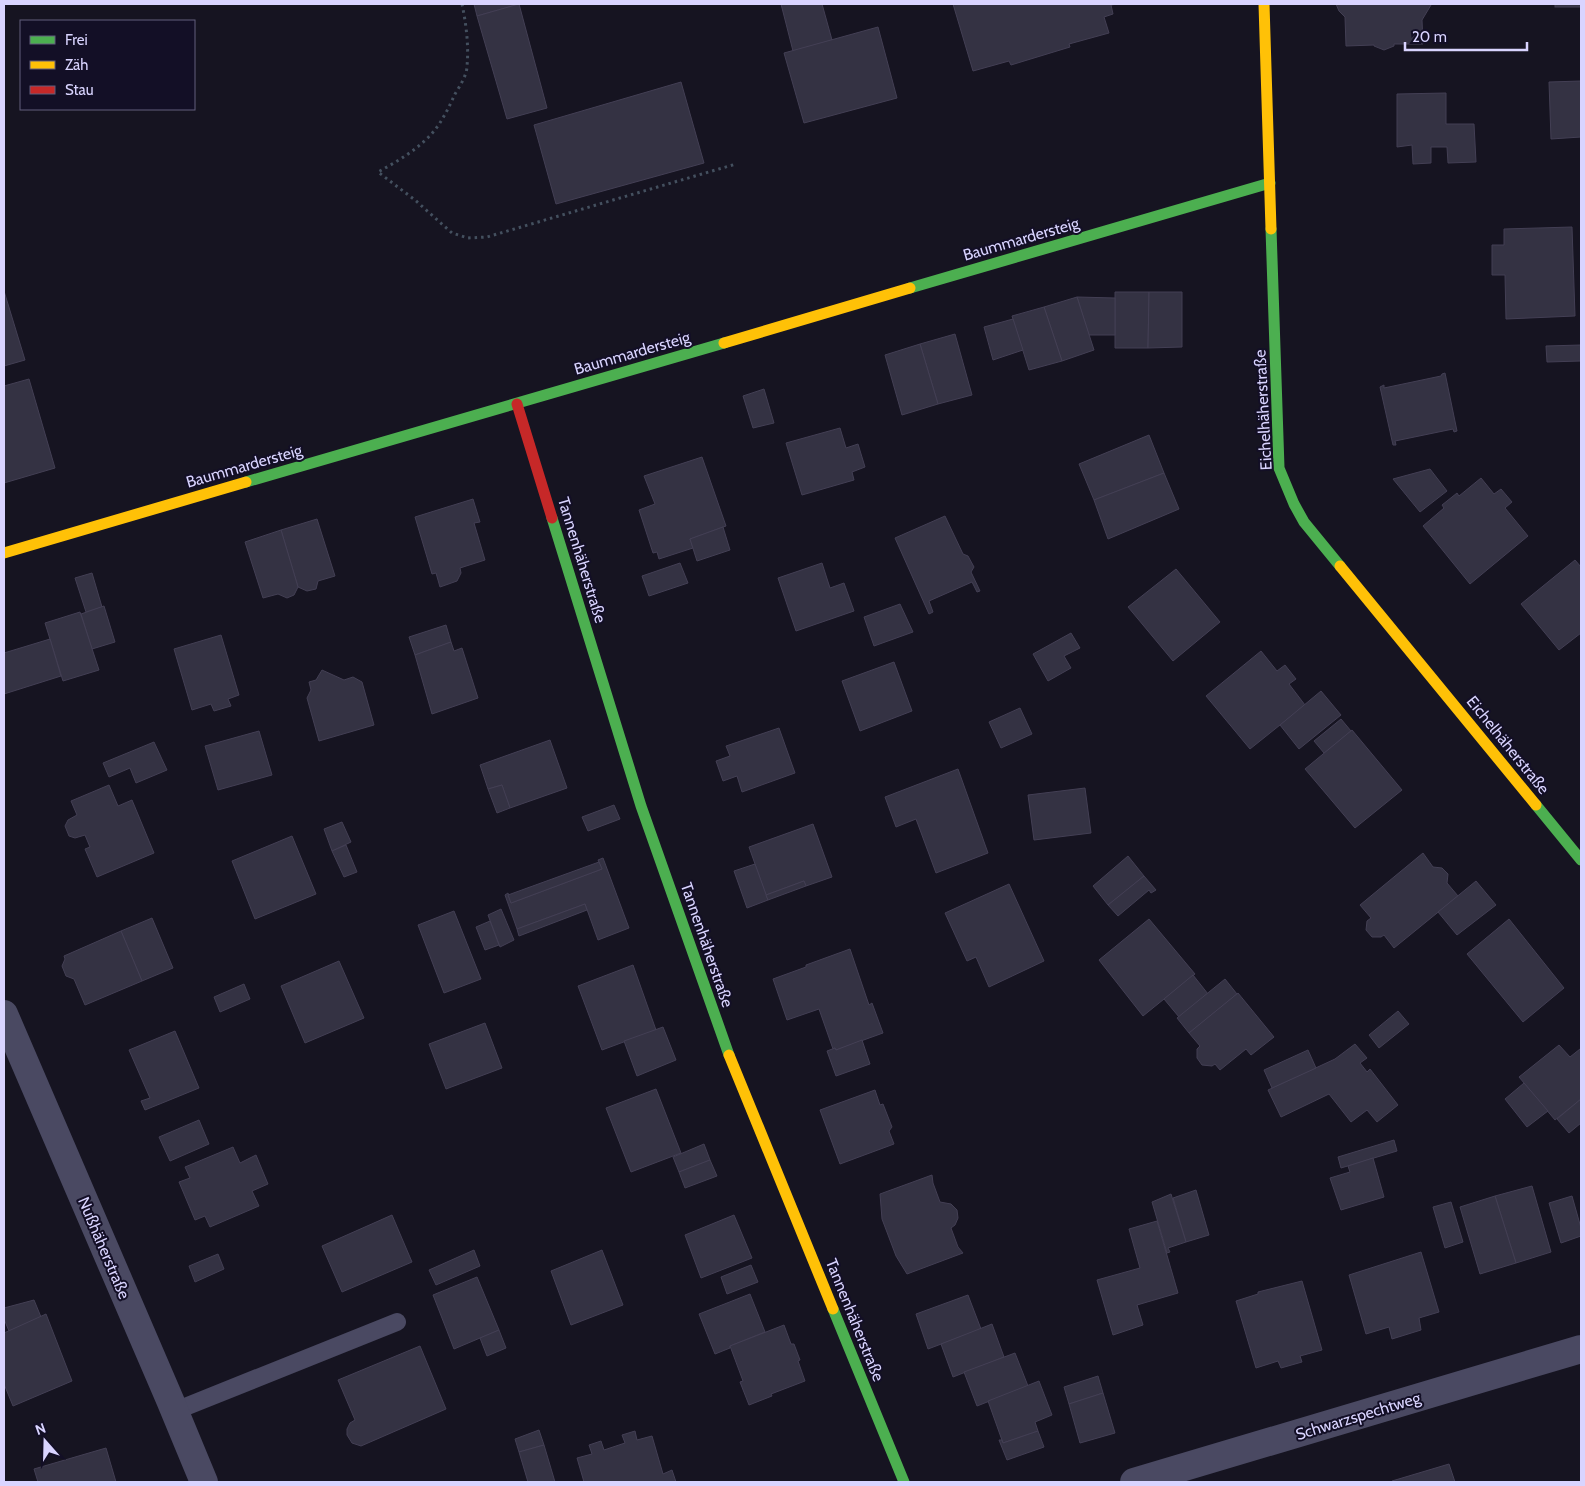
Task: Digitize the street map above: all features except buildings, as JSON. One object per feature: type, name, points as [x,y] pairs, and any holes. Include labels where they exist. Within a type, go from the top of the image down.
[{"type":"street","name":"Eichelhäherstraße","points":[[1264,4],[1279,468],[1294,504],[1304,522],[1581,860]]},
{"type":"street","name":"Baummardersteig","points":[[4,553],[1270,183]]},
{"type":"street","name":"Tannenhäherstraße","points":[[517,404],[641,806],[723,1040],[904,1482]]},
{"type":"street","name":"Nußhäherstraße","points":[[4,1014],[204,1482]]},
{"type":"street","name":"Schwarzspechtweg","points":[[1134,1482],[1581,1349]]},
{"type":"lane","points":[[175,1411],[397,1322]]},
{"type":"path","points":[[462,4],[467,68],[458,88],[434,131],[400,160],[378,172],[415,200],[452,233],[468,238],[486,237],[736,164]]},
{"type":"traffic: fast","points":[[910,288],[1270,183]]},
{"type":"traffic: fast","points":[[1271,229],[1279,468],[1294,504],[1304,522],[1340,566]]},
{"type":"traffic: fast","points":[[246,482],[724,343]]},
{"type":"traffic: fast","points":[[552,518],[641,806],[729,1055]]},
{"type":"traffic: fast","points":[[1536,805],[1581,860]]},
{"type":"traffic: fast","points":[[833,1309],[904,1482]]},
{"type":"traffic: slow","points":[[1264,4],[1271,229]]},
{"type":"traffic: slow","points":[[724,343],[910,288]]},
{"type":"traffic: slow","points":[[4,553],[246,482]]},
{"type":"traffic: slow","points":[[1340,566],[1536,805]]},
{"type":"traffic: slow","points":[[729,1055],[833,1309]]},
{"type":"traffic: jam","points":[[517,404],[552,518]]}]
